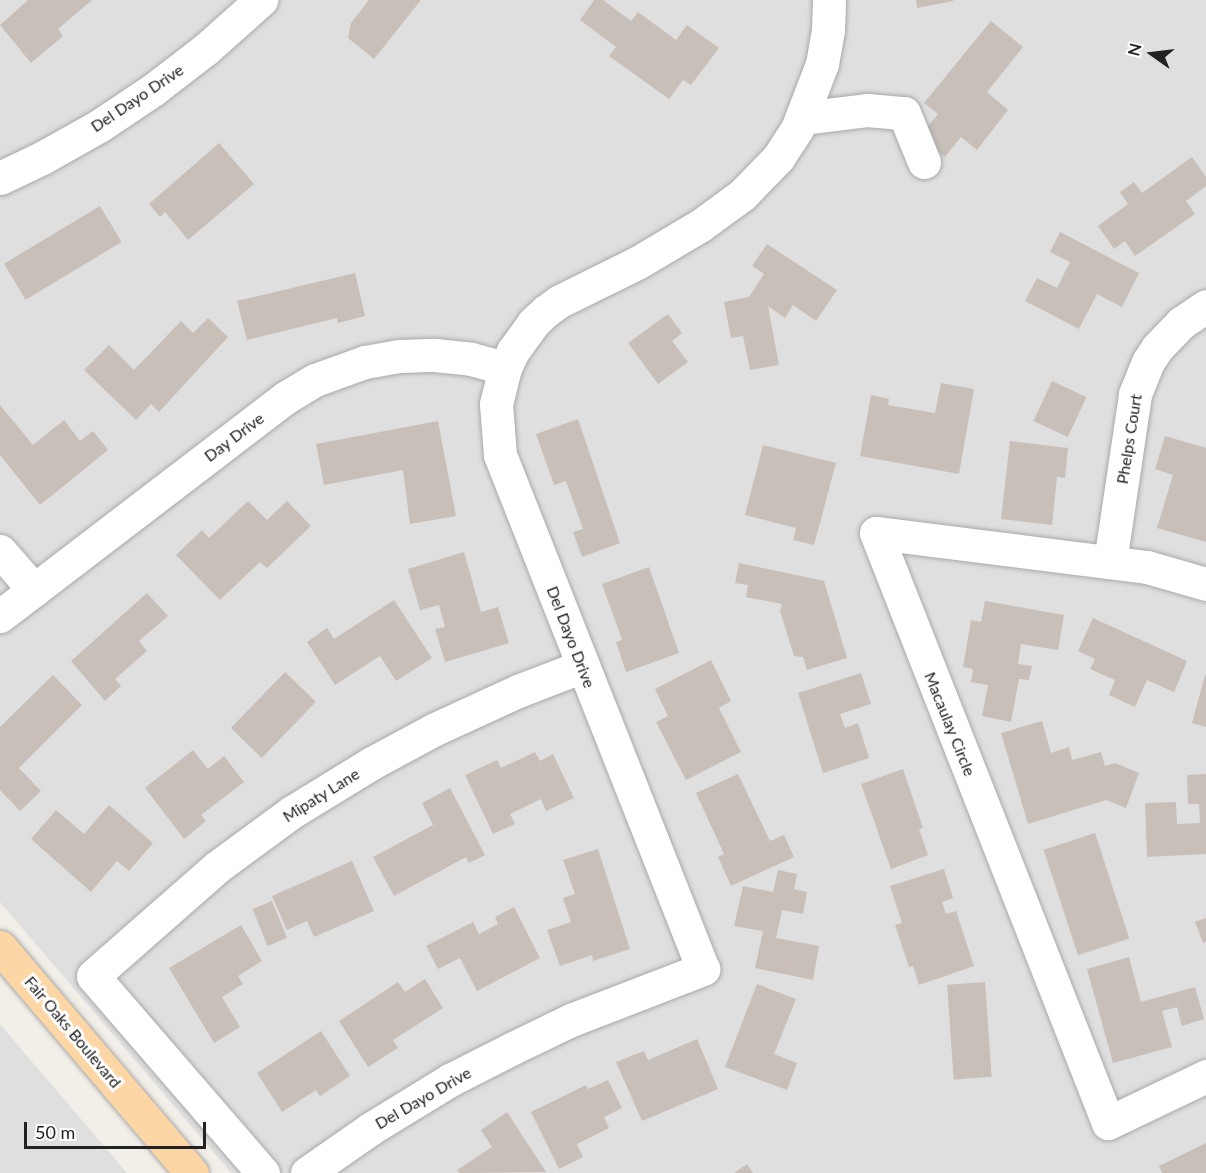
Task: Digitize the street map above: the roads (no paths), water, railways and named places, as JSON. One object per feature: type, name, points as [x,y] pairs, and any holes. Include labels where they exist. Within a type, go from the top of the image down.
[{"type":"main road","name":"Fair Oaks Boulevard","points":[[0,947],[192,1173]]},
{"type":"street","name":"Del Dayo Drive","points":[[0,178],[90,131],[154,89],[206,49],[261,0]]},
{"type":"street","name":"Del Dayo Drive","points":[[307,1173],[380,1123],[450,1080],[571,1020],[703,969],[500,455],[496,404],[505,368],[522,336],[540,317],[560,301],[637,263],[701,225],[742,195],[778,158],[802,118],[822,64],[828,30],[829,0]]},
{"type":"street","points":[[802,118],[867,110],[904,113],[924,162]]},
{"type":"street","name":"Phelps Court","points":[[1110,562],[1135,394],[1148,362],[1157,348],[1181,323],[1206,306]]},
{"type":"street","name":"Day Drive","points":[[0,616],[285,398],[315,380],[365,362],[400,356],[459,357],[505,368]]},
{"type":"street","name":"Macaulay Circle","points":[[1206,585],[1147,567],[876,533],[1108,1123],[1206,1076]]},
{"type":"street","points":[[0,550],[34,590]]},
{"type":"street","name":"Mipaty Lane","points":[[263,1173],[93,976],[208,874],[292,812],[433,730],[518,691],[583,666]]}]
